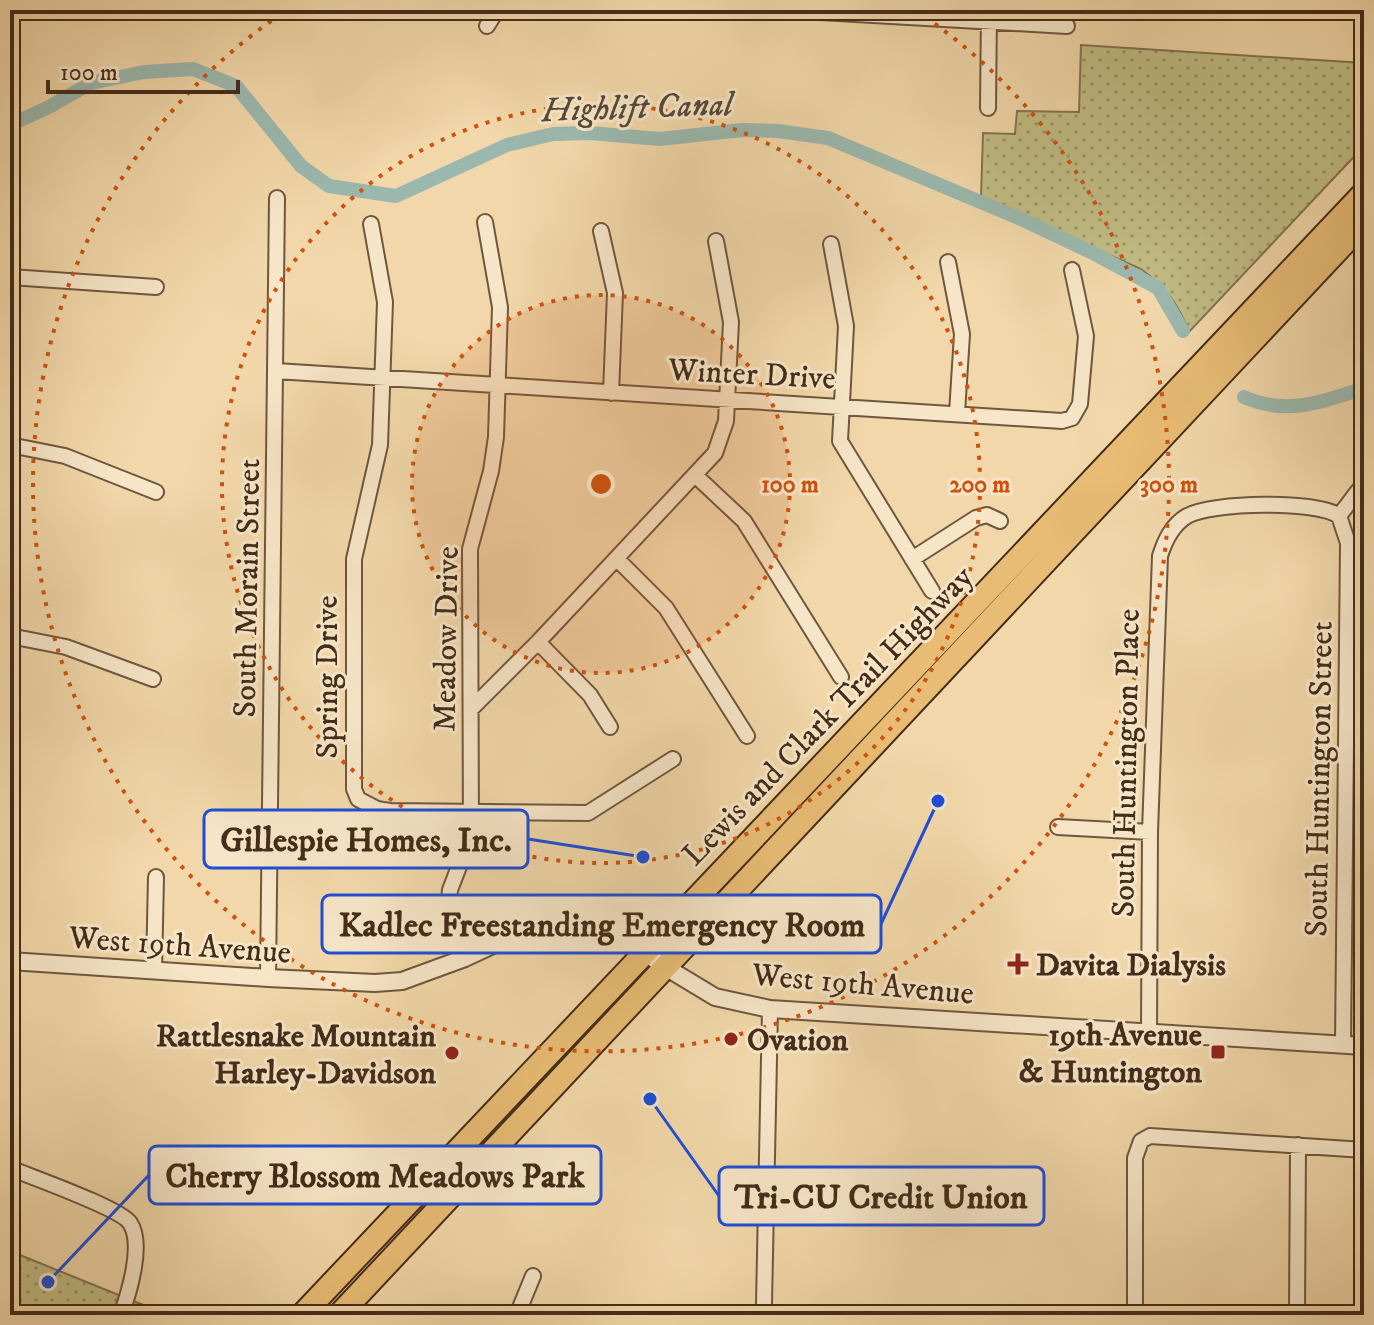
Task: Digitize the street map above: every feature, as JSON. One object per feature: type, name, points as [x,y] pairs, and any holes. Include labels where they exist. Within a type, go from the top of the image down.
[{"type":"highway","name":"Lewis and Clark Trail Highway","points":[[302,1315],[1364,193]]},
{"type":"highway","name":"Lewis and Clark Trail Highway","points":[[339,1315],[1364,222]]},
{"type":"street","points":[[487,26],[497,10]]},
{"type":"street","points":[[785,10],[989,16],[1067,26]]},
{"type":"street","points":[[988,108],[989,16]]},
{"type":"street","name":"South Morain Street","points":[[268,978],[277,198]]},
{"type":"street","name":"Meadow Drive","points":[[465,958],[448,909],[455,877],[468,847],[472,812],[470,549],[495,448],[500,307],[485,222]]},
{"type":"street","name":"Spring Drive","points":[[371,224],[385,302],[378,459],[354,559],[354,789],[358,799],[377,809],[588,813],[673,759]]},
{"type":"street","points":[[601,231],[615,293],[611,393]]},
{"type":"street","points":[[471,709],[715,453],[722,439],[731,322],[716,241]]},
{"type":"street","points":[[831,244],[846,326],[840,441],[932,591]]},
{"type":"street","points":[[948,262],[962,334],[957,413]]},
{"type":"street","name":"Winter Drive","points":[[276,371],[1062,421],[1072,418],[1078,411],[1086,336],[1072,270]]},
{"type":"street","points":[[10,277],[156,287]]},
{"type":"street","points":[[10,445],[65,456],[156,492]]},
{"type":"street","points":[[695,475],[744,521],[841,677]]},
{"type":"street","points":[[1339,516],[1358,491]]},
{"type":"street","name":"South Huntington Place","points":[[1149,1031],[1150,832],[1160,556],[1174,527],[1186,516],[1198,512],[1235,505],[1317,507],[1339,516]]},
{"type":"street","points":[[912,559],[976,518],[987,515],[1000,521]]},
{"type":"street","name":"South Huntington Street","points":[[1339,516],[1348,543],[1343,1044]]},
{"type":"street","points":[[617,559],[666,608],[747,736]]},
{"type":"street","points":[[10,636],[66,647],[153,679]]},
{"type":"street","points":[[538,642],[590,695],[610,727]]},
{"type":"street","points":[[1058,827],[1150,832]]},
{"type":"street","points":[[154,970],[156,877]]},
{"type":"street","name":"West 19th Avenue","points":[[10,961],[268,978],[375,983],[402,981],[465,958],[540,923],[574,915],[604,924],[715,997],[770,1009],[1364,1046]]},
{"type":"street","points":[[762,1315],[770,1009]]},
{"type":"street","points":[[1135,1315],[1135,1158],[1141,1141],[1150,1136],[1364,1150]]},
{"type":"street","points":[[1297,1315],[1298,1145]]},
{"type":"street","points":[[10,1168],[112,1210],[129,1221],[135,1235],[135,1252],[130,1291],[121,1315]]},
{"type":"street","points":[[517,1315],[533,1276]]},
{"type":"shaded area","points":[[1081,45],[1364,63],[1364,146],[1189,332],[1170,296],[1141,269],[981,198],[983,133],[1015,134],[1017,111],[1079,112]]},
{"type":"shaded area","points":[[10,1251],[168,1315],[14,1315],[10,1313]]},
{"type":"waterway","name":"Highlift Canal","points":[[10,125],[91,83],[144,72],[193,69],[236,86],[301,166],[329,186],[396,196],[507,145],[553,134],[590,133],[660,139],[742,130],[828,138],[1021,219],[1158,288],[1183,331]]},
{"type":"waterway","name":"Highlift Canal","points":[[1244,397],[1274,406],[1304,405],[1364,388]]},
{"type":"place","name":"Kadlec Freestanding Emergency Room","points":[[938,801]]},
{"type":"place","name":"Gillespie Homes, Inc.","points":[[643,857]]},
{"type":"place","name":"Davita Dialysis","points":[[1018,964]]},
{"type":"place","name":"Ovation","points":[[731,1039]]},
{"type":"place","name":"19th Avenue & Huntington","points":[[1218,1052]]},
{"type":"place","name":"Rattlesnake Mountain Harley-Davidson","points":[[452,1053]]},
{"type":"place","name":"Tri-CU Credit Union","points":[[650,1099]]},
{"type":"place","name":"Cherry Blossom Meadows Park","points":[[48,1282]]}]
